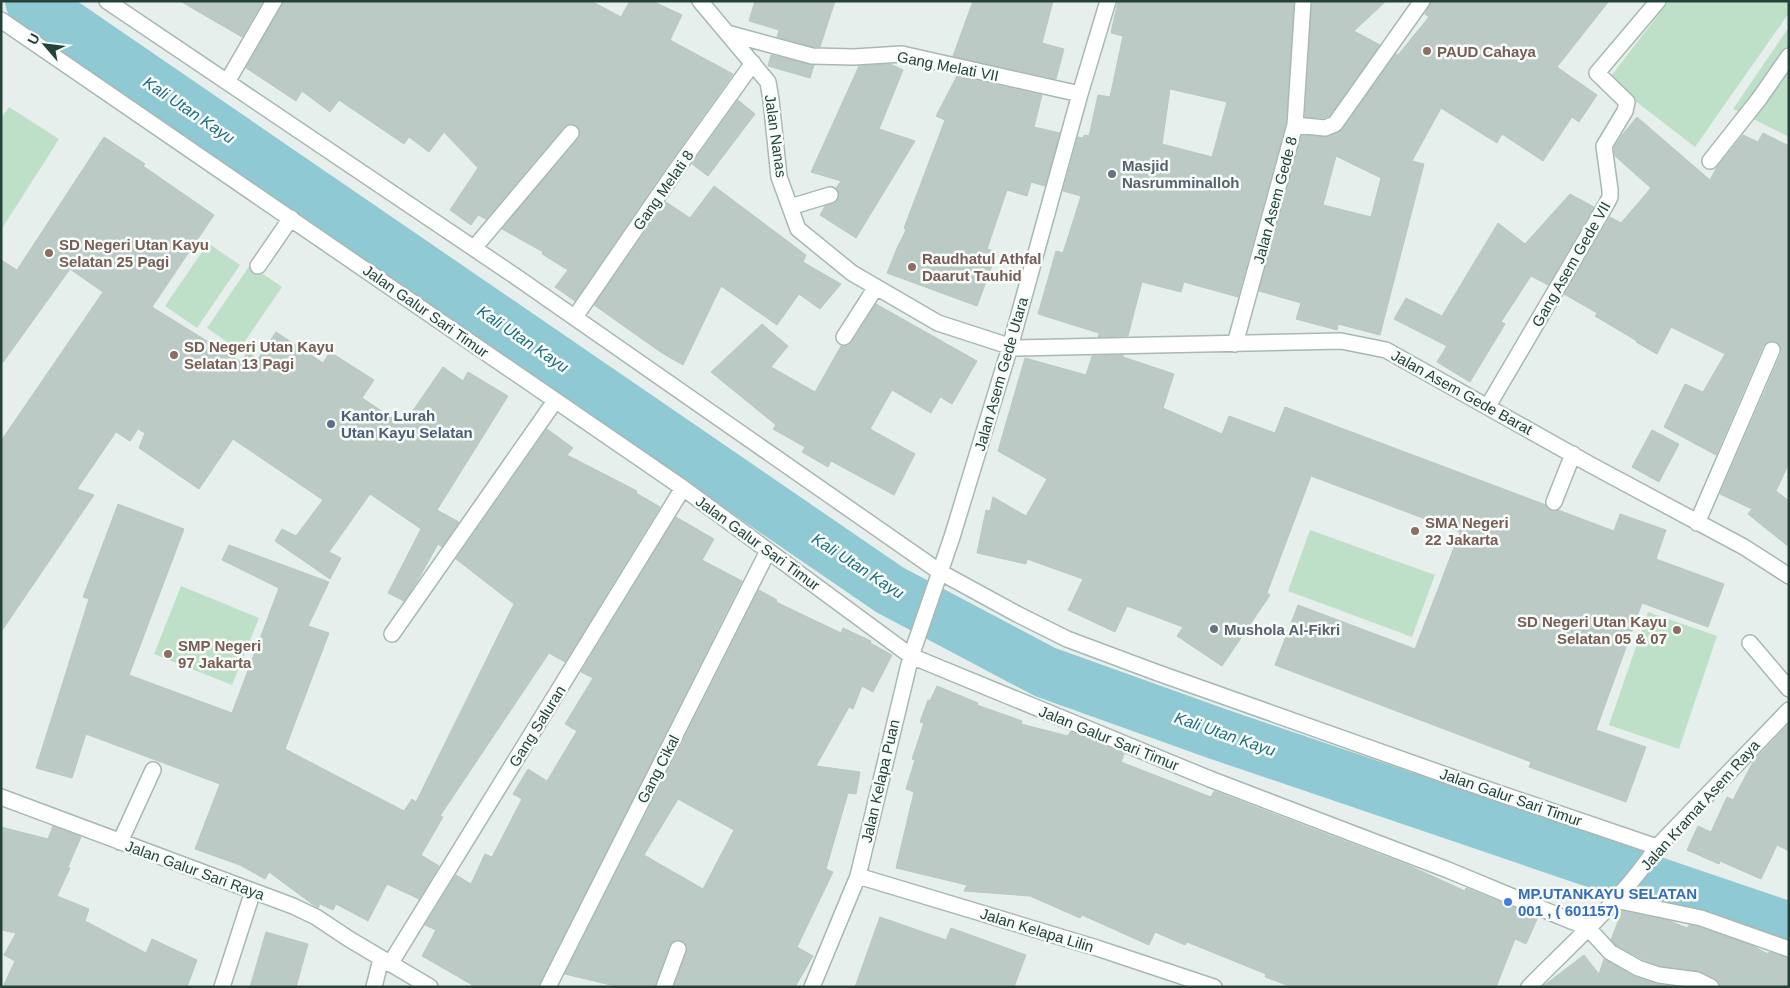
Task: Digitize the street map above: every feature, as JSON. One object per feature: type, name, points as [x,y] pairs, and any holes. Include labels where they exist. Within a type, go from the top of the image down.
[{"type":"street","name":"Jalan Galur Sari Timur","points":[[107,1],[474,248],[940,572],[1067,640],[1457,779],[1658,848]]},
{"type":"street","points":[[227,82],[274,1]]},
{"type":"street","name":"Jalan Nanas","points":[[700,1],[768,82],[779,177],[798,229],[852,273],[938,323],[1010,347]]},
{"type":"street","name":"Jalan Asem Gede Utara","points":[[940,572],[1010,347],[1080,94],[1108,1]]},
{"type":"street","points":[[1295,125],[1302,1]]},
{"type":"street","name":"Jalan Asem Gede 8","points":[[1235,344],[1295,125],[1325,128],[1335,124],[1422,1]]},
{"type":"street","name":"Gang Asem Gede VII","points":[[1488,406],[1610,197],[1604,146],[1625,111],[1627,102],[1597,73],[1658,1]]},
{"type":"street","name":"Jalan Galur Sari Timur","points":[[1,20],[683,488],[768,551],[912,652],[1183,768],[1448,870],[1588,928]]},
{"type":"street","name":"Gang Melati VII","points":[[726,33],[812,56],[854,57],[902,54],[1080,94]]},
{"type":"street","points":[[1710,161],[1760,99],[1789,56]]},
{"type":"street","name":"Gang Melati 8","points":[[575,318],[676,170],[753,63]]},
{"type":"street","points":[[474,248],[571,133]]},
{"type":"street","points":[[790,207],[830,195]]},
{"type":"street","points":[[258,266],[291,218]]},
{"type":"street","points":[[844,337],[876,287]]},
{"type":"street","name":"Jalan Asem Gede Barat","points":[[1010,347],[1341,341],[1386,350],[1744,547],[1789,576]]},
{"type":"street","points":[[1697,522],[1772,350]]},
{"type":"street","points":[[392,634],[554,401]]},
{"type":"street","points":[[1554,502],[1573,454]]},
{"type":"street","name":"Gang Saluran","points":[[374,987],[683,488]]},
{"type":"street","name":"Gang Cikal","points":[[548,987],[768,551]]},
{"type":"street","name":"Jalan Kelapa Puan","points":[[812,987],[858,876],[912,652],[940,572]]},
{"type":"street","points":[[1750,643],[1789,689]]},
{"type":"street","name":"Jalan Kramat Asem Raya","points":[[1529,987],[1618,897],[1658,848],[1789,710]]},
{"type":"street","points":[[120,842],[153,770]]},
{"type":"street","name":"Jalan Galur Sari Raya","points":[[1,797],[293,906],[316,917],[427,985]]},
{"type":"street","name":"Jalan Kelapa Lilin","points":[[858,876],[1097,948],[1214,987]]},
{"type":"street","points":[[222,987],[253,891]]},
{"type":"street","points":[[1618,897],[1701,918],[1789,948]]},
{"type":"street","points":[[1588,928],[1610,952],[1638,968],[1658,975],[1697,980],[1711,987]]},
{"type":"street","points":[[664,987],[678,949]]},
{"type":"green space","points":[[1669,1],[1789,1],[1789,13],[1695,147],[1608,80]]},
{"type":"green space","points":[[1789,27],[1789,137],[1733,109]]},
{"type":"green space","points":[[9,107],[59,139],[1,230],[1,119]]},
{"type":"green space","points":[[208,243],[240,265],[197,328],[165,306]]},
{"type":"green space","points":[[250,265],[282,287],[239,350],[207,328]]},
{"type":"green space","points":[[1310,530],[1435,575],[1412,637],[1288,591]]},
{"type":"green space","points":[[181,586],[259,618],[232,685],[154,654]]},
{"type":"green space","points":[[1648,612],[1717,636],[1679,749],[1609,725]]},
{"type":"building","points":[[180,1],[263,1],[242,37]]},
{"type":"building","points":[[283,1],[591,1],[621,17],[630,1],[652,1],[682,15],[670,40],[733,74],[575,301],[555,287],[568,270],[542,254],[543,252],[502,229],[578,139],[580,134],[577,126],[572,124],[564,127],[486,219],[478,215],[471,225],[450,210],[478,168],[444,132],[429,152],[409,137],[404,144],[339,100],[330,112],[302,91],[296,101],[246,68]]},
{"type":"building","points":[[755,1],[835,1],[820,47],[813,47],[777,37],[779,30],[749,21]]},
{"type":"building","points":[[973,1],[1053,1],[1042,43],[1064,49],[1056,79],[953,56]]},
{"type":"building","points":[[1118,1],[1294,1],[1286,123],[1238,297],[1184,282],[1181,292],[1142,282],[1128,336],[1098,337],[1099,333],[1038,314],[1056,251],[1063,253],[1081,196],[1063,191],[1078,137],[1089,136],[1098,95],[1110,97],[1123,36],[1111,33]],"holes":[[[1170,89],[1227,102],[1212,157],[1162,144]]]},
{"type":"building","points":[[1312,1],[1386,1],[1354,31],[1380,45],[1329,116],[1324,118],[1305,117]]},
{"type":"building","points":[[1431,1],[1609,1],[1557,67],[1597,95],[1579,122],[1572,117],[1543,161],[1502,134],[1497,143],[1441,108],[1412,161],[1424,164],[1380,335],[1338,324],[1337,330],[1296,319],[1301,303],[1259,291],[1302,135],[1325,137],[1342,130],[1396,54],[1398,55],[1429,17],[1425,14]],"holes":[[[1336,156],[1381,178],[1371,217],[1323,205]]]},
{"type":"building","points":[[771,55],[814,65],[810,78],[768,66]]},
{"type":"building","points":[[890,64],[903,70],[879,129],[915,141],[856,238],[820,215],[825,206],[837,201],[839,193],[836,188],[841,181],[811,172],[859,66]]},
{"type":"building","points":[[957,76],[1042,95],[1034,127],[1060,133],[1045,186],[1031,182],[1027,196],[1007,190],[987,249],[997,252],[977,306],[887,273],[906,230],[904,228],[945,120],[936,116]]},
{"type":"building","points":[[738,100],[755,114],[708,176],[692,164]]},
{"type":"building","points":[[1637,117],[1710,180],[1717,167],[1743,135],[1758,142],[1763,133],[1789,146],[1789,463],[1776,491],[1789,501],[1789,547],[1748,514],[1752,509],[1720,494],[1781,354],[1779,344],[1770,341],[1763,346],[1716,455],[1664,427],[1685,384],[1703,392],[1725,354],[1671,327],[1657,354],[1595,316],[1597,313],[1564,294],[1610,217],[1621,223],[1651,188],[1615,156],[1614,148]]},
{"type":"building","points":[[104,137],[145,164],[143,166],[214,215],[152,307],[241,362],[247,352],[258,359],[276,332],[323,363],[330,352],[374,380],[362,398],[403,425],[443,367],[463,381],[468,372],[508,396],[437,510],[459,522],[442,547],[438,544],[404,601],[388,593],[421,529],[370,494],[329,552],[341,558],[330,579],[275,541],[282,529],[296,536],[323,500],[233,439],[199,489],[139,448],[145,433],[138,429],[130,441],[116,432],[77,489],[94,495],[1,632],[1,441],[103,292],[70,269],[1,365],[1,260],[17,270]]},
{"type":"building","points":[[714,186],[806,255],[803,262],[841,284],[820,309],[799,294],[777,325],[721,286],[683,365],[662,353],[594,305],[666,202],[690,218]]},
{"type":"building","points":[[1570,194],[1594,207],[1548,285],[1531,276],[1501,322],[1505,324],[1470,382],[1437,362],[1447,346],[1394,319],[1406,298],[1442,316],[1498,223],[1525,244]]},
{"type":"building","points":[[876,304],[977,361],[952,404],[940,397],[931,413],[892,390],[870,429],[915,454],[894,495],[831,461],[828,467],[802,452],[805,447],[773,429],[776,425],[711,372],[762,324],[788,346],[771,367],[815,392],[841,346],[852,342]]},
{"type":"building","points":[[1123,355],[1123,357],[1174,374],[1163,408],[1222,434],[1229,416],[1275,433],[1285,407],[1546,505],[1551,511],[1558,510],[1614,531],[1620,514],[1666,530],[1656,559],[1724,584],[1708,627],[1642,603],[1596,730],[1646,747],[1626,802],[1529,767],[1531,762],[1275,665],[1298,605],[1415,649],[1460,532],[1311,476],[1267,593],[1270,595],[1222,666],[1177,636],[1183,627],[1127,606],[1115,632],[1068,610],[1083,579],[1027,559],[1026,564],[977,553],[986,510],[990,511],[993,497],[1026,516],[1047,479],[998,451],[1025,358],[1086,375],[1092,356]]},
{"type":"building","points":[[547,429],[573,448],[567,455],[637,491],[636,493],[660,507],[565,662],[549,653],[440,816],[443,817],[421,855],[439,866],[419,899],[387,884],[368,921],[336,904],[333,910],[320,904],[318,908],[269,872],[265,879],[240,865],[195,849],[220,784],[86,734],[72,778],[36,768],[89,599],[83,597],[118,504],[184,529],[129,675],[232,713],[279,588],[222,560],[229,545],[329,582],[308,626],[329,633],[285,749],[404,811],[412,799],[416,802],[514,604],[456,559]]},
{"type":"building","points":[[1652,430],[1679,444],[1659,482],[1632,467]]},
{"type":"building","points":[[676,517],[714,539],[702,560],[742,581],[539,987],[476,987],[422,956],[436,930],[425,925],[456,875],[471,884],[485,854],[492,857],[522,799],[513,794],[528,769],[547,781],[577,731],[565,724],[593,678],[581,672]]},
{"type":"building","points":[[759,590],[777,600],[776,602],[841,633],[843,628],[871,641],[870,643],[892,655],[873,692],[862,686],[853,709],[849,707],[816,766],[860,772],[856,794],[848,793],[826,869],[833,872],[797,947],[813,956],[795,987],[674,987],[687,948],[685,943],[677,940],[669,946],[655,987],[619,987],[565,974]],"holes":[[[678,799],[734,830],[703,889],[644,855]]]},
{"type":"building","points":[[937,686],[978,703],[977,705],[1022,721],[1021,724],[1068,736],[1070,732],[1073,733],[1124,754],[1121,762],[1211,797],[1214,791],[1410,866],[1465,891],[1466,888],[1538,917],[1526,944],[1515,939],[1496,987],[1292,987],[1265,977],[1266,974],[1187,942],[1185,945],[1155,932],[1149,945],[1082,915],[1080,918],[1030,896],[964,891],[967,885],[896,868],[914,792],[906,789],[915,760],[912,759],[924,723],[920,722],[928,700],[930,701]]},
{"type":"building","points":[[1789,724],[1789,851],[1777,845],[1761,879],[1720,861],[1719,864],[1687,850],[1698,826],[1711,832],[1727,797],[1733,800],[1754,760]]},
{"type":"building","points":[[53,826],[81,837],[57,896],[89,909],[85,921],[146,953],[152,939],[197,960],[187,987],[3,987],[15,961],[4,955],[16,933],[1,930],[1,827],[48,839]]},
{"type":"building","points":[[1622,911],[1670,921],[1687,928],[1689,925],[1698,927],[1751,945],[1768,954],[1769,952],[1789,958],[1789,987],[1720,987],[1716,979],[1701,972],[1661,966],[1642,959],[1616,945],[1611,940]]},
{"type":"building","points":[[880,917],[946,940],[951,928],[1026,955],[1014,987],[855,987]]},
{"type":"building","points":[[266,932],[308,944],[296,987],[250,987]]},
{"type":"building","points":[[1584,955],[1599,974],[1604,959],[1635,977],[1656,984],[1676,987],[1542,987]]},
{"type":"waterway","name":"Kali Utan Kayu","points":[[31,1],[890,590],[1045,672],[1218,734],[1789,928]]},
{"type":"place","name":"PAUD Cahaya","points":[[1427,51]]},
{"type":"place","name":"Masjid Nasrumminalloh","points":[[1112,174]]},
{"type":"place","name":"SD Negeri Utan Kayu Selatan 25 Pagi","points":[[49,253]]},
{"type":"place","name":"Raudhatul Athfal Daarut Tauhid","points":[[912,267]]},
{"type":"place","name":"SD Negeri Utan Kayu Selatan 13 Pagi","points":[[174,355]]},
{"type":"place","name":"Kantor Lurah Utan Kayu Selatan","points":[[331,424]]},
{"type":"place","name":"SMA Negeri 22 Jakarta","points":[[1415,531]]},
{"type":"place","name":"Mushola Al-Fikri","points":[[1214,629]]},
{"type":"place","name":"SD Negeri Utan Kayu Selatan 05 & 07","points":[[1677,630]]},
{"type":"place","name":"SMP Negeri 97 Jakarta","points":[[168,654]]},
{"type":"place","name":"MP.UTANKAYU SELATAN 001 , ( 601157)","points":[[1508,902]]}]
